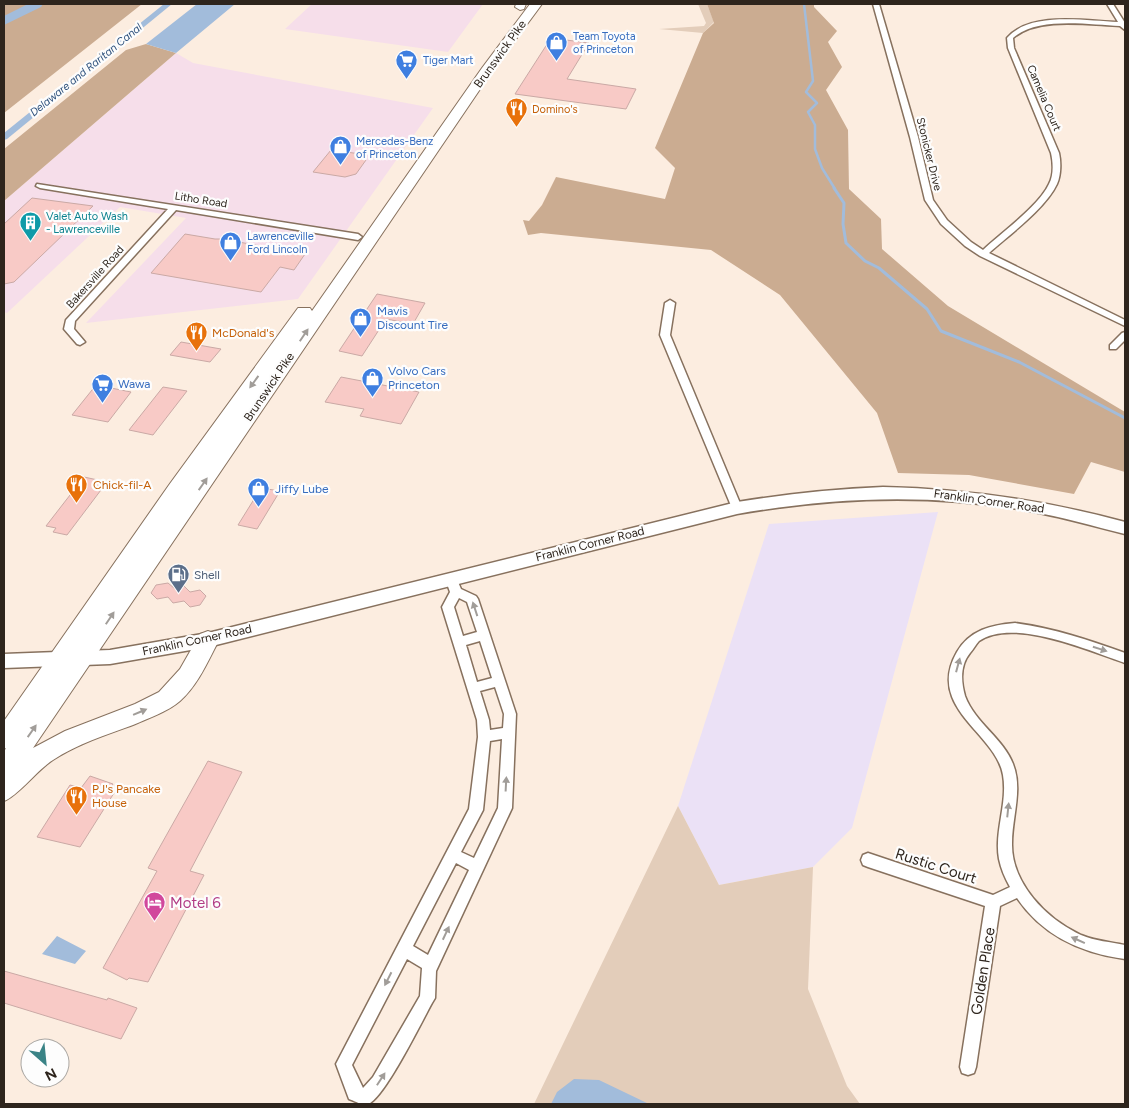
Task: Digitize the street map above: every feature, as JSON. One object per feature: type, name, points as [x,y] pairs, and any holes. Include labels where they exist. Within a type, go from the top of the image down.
[{"type":"highway","name":"Brunswick Pike","points":[[4,771],[486,71],[536,4]]},
{"type":"highway","name":"Brunswick Pike","points":[[4,739],[176,490],[521,5]]},
{"type":"highway","points":[[4,790],[27,764],[44,752],[151,707],[171,694],[187,677],[208,640]]},
{"type":"main road","name":"Franklin Corner Road","points":[[4,661],[110,657],[208,640],[453,585],[737,508],[815,495],[851,492],[926,492],[965,496],[1043,507],[1125,528]]},
{"type":"street","name":"Stonicker Drive","points":[[876,4],[914,137],[929,200],[944,222],[955,234],[983,254],[1125,323]]},
{"type":"street","points":[[1110,4],[1124,27]]},
{"type":"street","name":"Camelia Court","points":[[983,254],[1041,202],[1050,192],[1057,174],[1056,153],[1011,48],[1010,38],[1018,30],[1040,23],[1124,27]]},
{"type":"street","name":"Litho Road","points":[[40,186],[358,236]]},
{"type":"street","name":"Bakersville Road","points":[[80,342],[69,329],[71,320],[174,208]]},
{"type":"street","points":[[670,303],[664,335],[737,508]]},
{"type":"street","points":[[1112,347],[1125,335]]},
{"type":"street","points":[[453,585],[472,599],[484,636],[510,714],[505,808],[431,965],[427,998],[379,1083],[365,1097],[355,1093],[344,1064],[476,810],[484,737],[483,720],[448,607],[453,585]]},
{"type":"street","points":[[1125,658],[1045,631],[1011,627],[982,634],[963,650],[958,662],[956,675],[956,687],[961,702],[969,716],[995,744],[1004,757],[1009,770],[1011,782],[1004,846],[1010,871],[1019,890],[1039,915],[1058,930],[1076,940],[1095,947],[1125,952]]},
{"type":"street","points":[[459,642],[484,636]]},
{"type":"street","points":[[473,688],[499,681]]},
{"type":"street","points":[[484,737],[509,732]]},
{"type":"street","points":[[453,854],[477,867]]},
{"type":"street","name":"Rustic Court","points":[[868,860],[993,902]]},
{"type":"street","points":[[993,902],[1019,890]]},
{"type":"street","name":"Golden Place","points":[[968,1067],[993,902]]},
{"type":"street","points":[[404,949],[431,965]]},
{"type":"shaded area","points":[[4,4],[142,4],[4,113]]},
{"type":"shaded area","points":[[312,4],[483,4],[448,52],[285,29]]},
{"type":"shaded area","points":[[698,4],[707,4],[714,22],[703,33],[659,29],[704,26],[706,23]]},
{"type":"shaded area","points":[[707,4],[814,4],[814,7],[837,31],[828,42],[842,67],[826,90],[848,130],[849,189],[881,219],[882,249],[948,306],[1125,412],[1125,472],[1091,462],[1074,494],[969,475],[898,473],[877,413],[780,295],[711,250],[541,233],[528,235],[523,220],[529,221],[542,205],[556,177],[665,199],[675,168],[655,148],[703,33],[714,23]]},
{"type":"shaded area","points":[[146,44],[176,53],[4,201],[4,149],[126,50]]},
{"type":"shaded area","points":[[176,53],[193,63],[433,108],[298,299],[86,323],[186,218],[120,207],[7,313],[4,312],[4,201]]},
{"type":"shaded area","points":[[938,512],[852,828],[813,867],[719,885],[678,806],[769,524]]},
{"type":"shaded area","points":[[678,806],[719,885],[813,867],[808,989],[847,1086],[860,1104],[534,1104]]},
{"type":"water","points":[[197,4],[235,4],[176,53],[146,44]]},
{"type":"water","points":[[57,936],[86,951],[75,964],[42,954]]},
{"type":"water","points":[[574,1079],[599,1080],[649,1104],[551,1104],[557,1092]]},
{"type":"building","name":"Team Toyota of Princeton","points":[[551,38],[589,43],[567,79],[636,89],[626,109],[515,94]]},
{"type":"building","name":"Mercedes-Benz of Princeton","points":[[331,150],[361,154],[366,160],[356,174],[345,177],[313,172]]},
{"type":"building","name":"Valet Auto Wash - Lawrenceville","points":[[32,198],[93,206],[14,282],[4,284],[4,224]]},
{"type":"building","name":"Lawrenceville Ford Lincoln","points":[[185,234],[305,254],[294,270],[280,267],[261,292],[151,273]]},
{"type":"building","name":"Mavis Discount Tire","points":[[377,294],[425,303],[413,324],[386,319],[362,356],[339,351]]},
{"type":"building","name":"McDonald's","points":[[181,342],[221,349],[210,362],[170,355]]},
{"type":"building","name":"Volvo Cars Princeton","points":[[341,377],[419,392],[401,424],[360,416],[364,409],[325,402]]},
{"type":"building","name":"Wawa","points":[[96,385],[131,392],[108,422],[72,415]]},
{"type":"building","name":"Wawa","points":[[163,387],[187,391],[153,435],[129,430]]},
{"type":"building","name":"Chick-fil-A","points":[[84,477],[107,482],[67,535],[53,532],[56,528],[46,526]]},
{"type":"building","name":"Jiffy Lube","points":[[261,488],[280,491],[257,529],[238,525]]},
{"type":"building","name":"Shell","points":[[168,583],[174,588],[184,586],[190,592],[200,590],[206,596],[200,605],[190,607],[184,601],[173,603],[168,597],[157,599],[151,593],[156,585]]},
{"type":"building","name":"Motel 6","points":[[208,761],[242,772],[190,871],[204,875],[148,982],[129,978],[127,980],[103,968],[157,871],[148,868]]},
{"type":"building","name":"PJ's Pancake House","points":[[90,776],[113,784],[108,792],[114,793],[80,847],[37,837],[70,785],[81,788]]},
{"type":"building","points":[[4,971],[107,1000],[108,998],[137,1008],[121,1039],[4,1003]]},
{"type":"waterway","points":[[4,21],[37,4]]},
{"type":"waterway","name":"Delaware and Raritan Canal","points":[[4,137],[168,4]]},
{"type":"waterway","points":[[804,4],[813,81],[806,92],[817,103],[808,112],[815,125],[815,149],[822,168],[835,189]]},
{"type":"waterway","points":[[834,188],[844,203],[843,224],[846,243],[865,261],[879,268],[927,309],[941,331],[1019,362],[1125,418]]},
{"type":"place","name":"Team Toyota of Princeton","points":[[557,61]]},
{"type":"place","name":"Tiger Mart","points":[[407,79]]},
{"type":"place","name":"Domino's","points":[[516,128]]},
{"type":"place","name":"Mercedes-Benz of Princeton","points":[[340,166]]},
{"type":"place","name":"Valet Auto Wash - Lawrenceville","points":[[30,241]]},
{"type":"place","name":"Lawrenceville Ford Lincoln","points":[[231,261]]},
{"type":"place","name":"Mavis Discount Tire","points":[[361,337]]},
{"type":"place","name":"McDonald's","points":[[196,352]]},
{"type":"place","name":"Volvo Cars Princeton","points":[[372,397]]},
{"type":"place","name":"Wawa","points":[[102,403]]},
{"type":"place","name":"Chick-fil-A","points":[[77,504]]},
{"type":"place","name":"Jiffy Lube","points":[[259,508]]},
{"type":"place","name":"Shell","points":[[178,594]]},
{"type":"place","name":"PJ's Pancake House","points":[[76,815]]},
{"type":"place","name":"Motel 6","points":[[154,922]]}]
